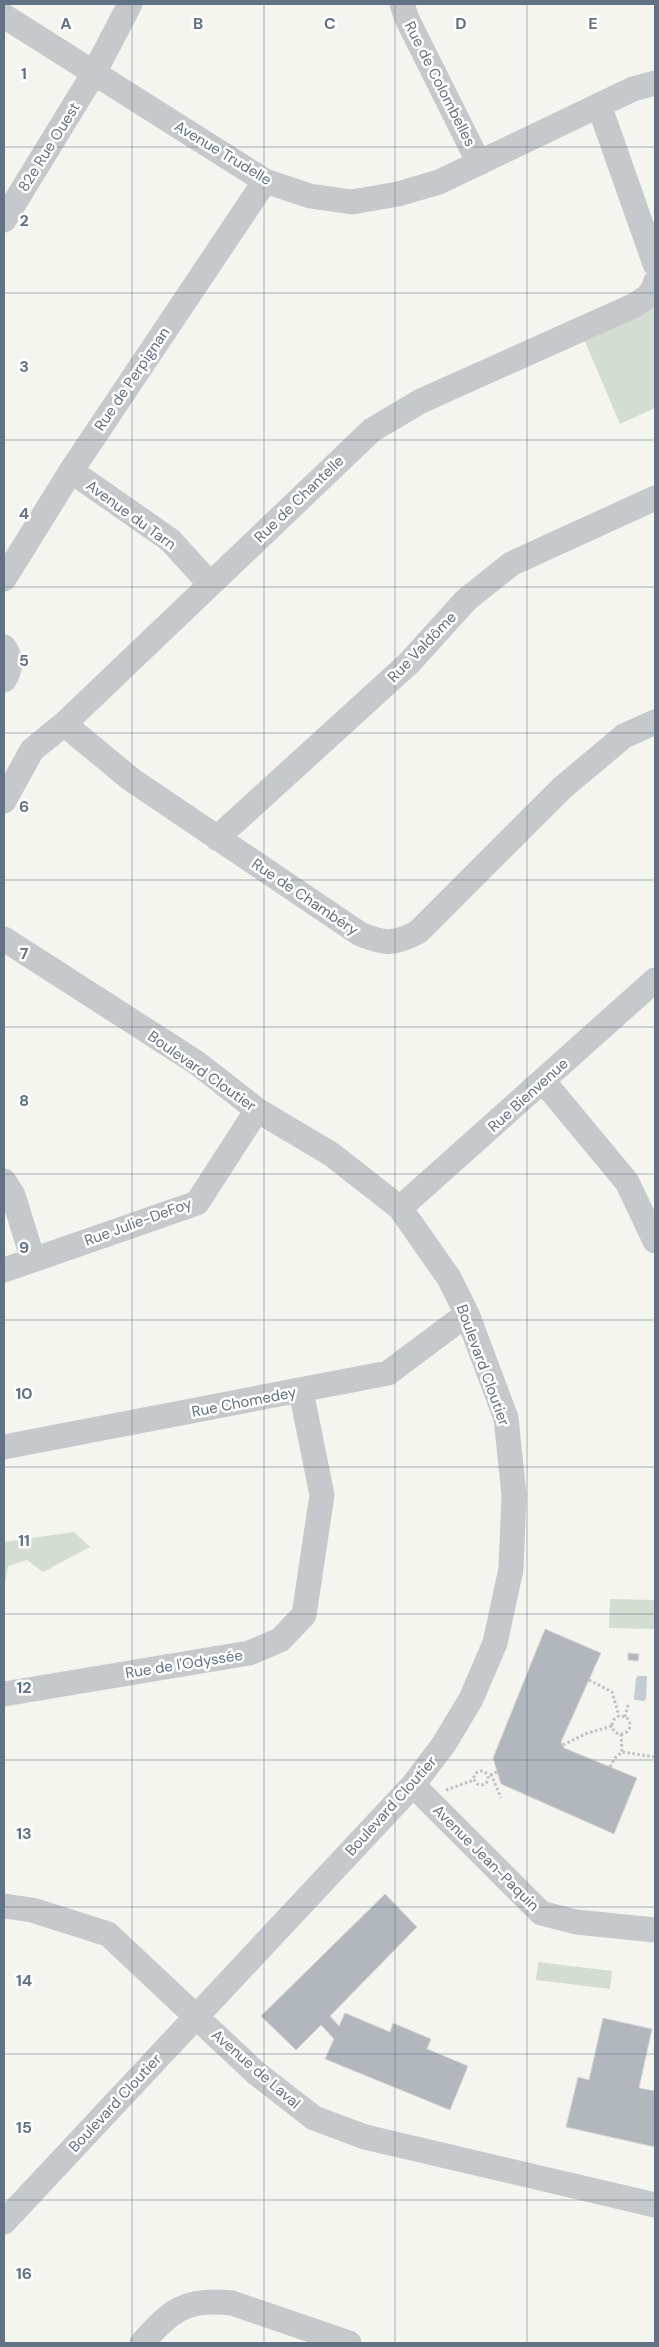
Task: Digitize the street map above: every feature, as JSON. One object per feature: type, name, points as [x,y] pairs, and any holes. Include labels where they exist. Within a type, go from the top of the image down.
[{"type":"street","points":[[94,73],[130,4]]},
{"type":"street","name":"Rue de Colombelles","points":[[402,4],[407,19],[479,162]]},
{"type":"street","name":"Avenue Trudelle","points":[[4,16],[265,181],[310,196],[352,202],[398,194],[438,182],[633,89],[655,83]]},
{"type":"street","name":"82e Rue Ouest","points":[[4,220],[94,73]]},
{"type":"street","points":[[599,105],[655,264]]},
{"type":"street","name":"Rue de Perpignan","points":[[4,579],[71,471],[265,181]]},
{"type":"street","name":"Rue de Chantelle","points":[[4,801],[32,750],[64,724],[372,430],[421,401],[633,306],[645,299],[654,289],[655,283]]},
{"type":"street","name":"Avenue du Tarn","points":[[71,471],[170,540],[210,584]]},
{"type":"street","name":"Rue Valdôme","points":[[217,838],[409,663],[466,600],[511,564],[655,498]]},
{"type":"street","points":[[4,648],[10,660],[10,667],[4,680]]},
{"type":"street","name":"Rue de Chambéry","points":[[64,724],[132,780],[360,934],[382,943],[400,942],[418,932],[562,788],[624,736],[655,722]]},
{"type":"street","name":"Boulevard Cloutier","points":[[4,939],[197,1064],[257,1110],[331,1154],[400,1208],[449,1278],[467,1314],[506,1418],[514,1495],[511,1569],[495,1643],[471,1700],[444,1744],[419,1791],[196,2016],[4,2222]]},
{"type":"street","name":"Rue Bienvenue","points":[[400,1208],[544,1082],[655,980]]},
{"type":"street","points":[[544,1082],[627,1182],[655,1241]]},
{"type":"street","name":"Rue Julie-DeFoy","points":[[4,1270],[196,1203],[257,1110]]},
{"type":"street","points":[[4,1181],[13,1195],[33,1260]]},
{"type":"street","name":"Rue Chomedey","points":[[4,1447],[388,1373],[467,1314]]},
{"type":"street","name":"Rue de l'Odyssée","points":[[4,1694],[249,1653],[280,1640],[304,1615],[322,1494],[301,1391]]},
{"type":"street","name":"Avenue Jean-Paquin","points":[[419,1791],[541,1913],[576,1922],[655,1930]]},
{"type":"street","name":"Avenue de Laval","points":[[4,1906],[32,1910],[108,1934],[256,2073],[314,2118],[365,2138],[655,2205]]},
{"type":"street","points":[[142,2343],[160,2323],[177,2309],[212,2301],[232,2303],[349,2343]]},
{"type":"path","points":[[589,1680],[612,1692],[619,1716]]},
{"type":"path","points":[[625,1717],[628,1705]]},
{"type":"path","points":[[619,1716],[625,1717],[630,1724],[628,1730],[621,1734],[615,1731],[612,1726],[613,1720],[619,1716]]},
{"type":"path","points":[[563,1745],[585,1734],[612,1726]]},
{"type":"path","points":[[621,1734],[622,1752]]},
{"type":"path","points":[[610,1767],[615,1758],[622,1752],[655,1757]]},
{"type":"path","points":[[474,1780],[477,1773],[482,1772],[489,1775],[501,1798]]},
{"type":"path","points":[[419,1791],[474,1780],[476,1783],[484,1784],[489,1775],[497,1772]]},
{"type":"shaded area","points":[[655,283],[655,408],[620,424],[580,330]]},
{"type":"shaded area","points":[[74,1532],[90,1547],[43,1572],[27,1560],[8,1566],[4,1588],[4,1542]]},
{"type":"shaded area","points":[[610,1599],[655,1600],[655,1629],[609,1628]]},
{"type":"shaded area","points":[[638,1676],[647,1676],[646,1699],[644,1701],[635,1700],[634,1698],[636,1678]]},
{"type":"shaded area","points":[[538,1962],[612,1971],[610,1989],[536,1980]]},
{"type":"building","points":[[545,1629],[601,1653],[561,1742],[564,1748],[637,1778],[614,1834],[501,1784],[493,1758]]},
{"type":"building","points":[[628,1653],[639,1654],[638,1661],[628,1660]]},
{"type":"building","points":[[385,1894],[417,1927],[330,2016],[339,2026],[345,2013],[390,2032],[393,2023],[431,2039],[427,2049],[468,2066],[450,2110],[325,2059],[334,2039],[321,2025],[296,2050],[261,2016]]},
{"type":"building","points":[[603,2018],[652,2029],[639,2088],[655,2091],[655,2147],[566,2127],[578,2077],[589,2080]]}]
